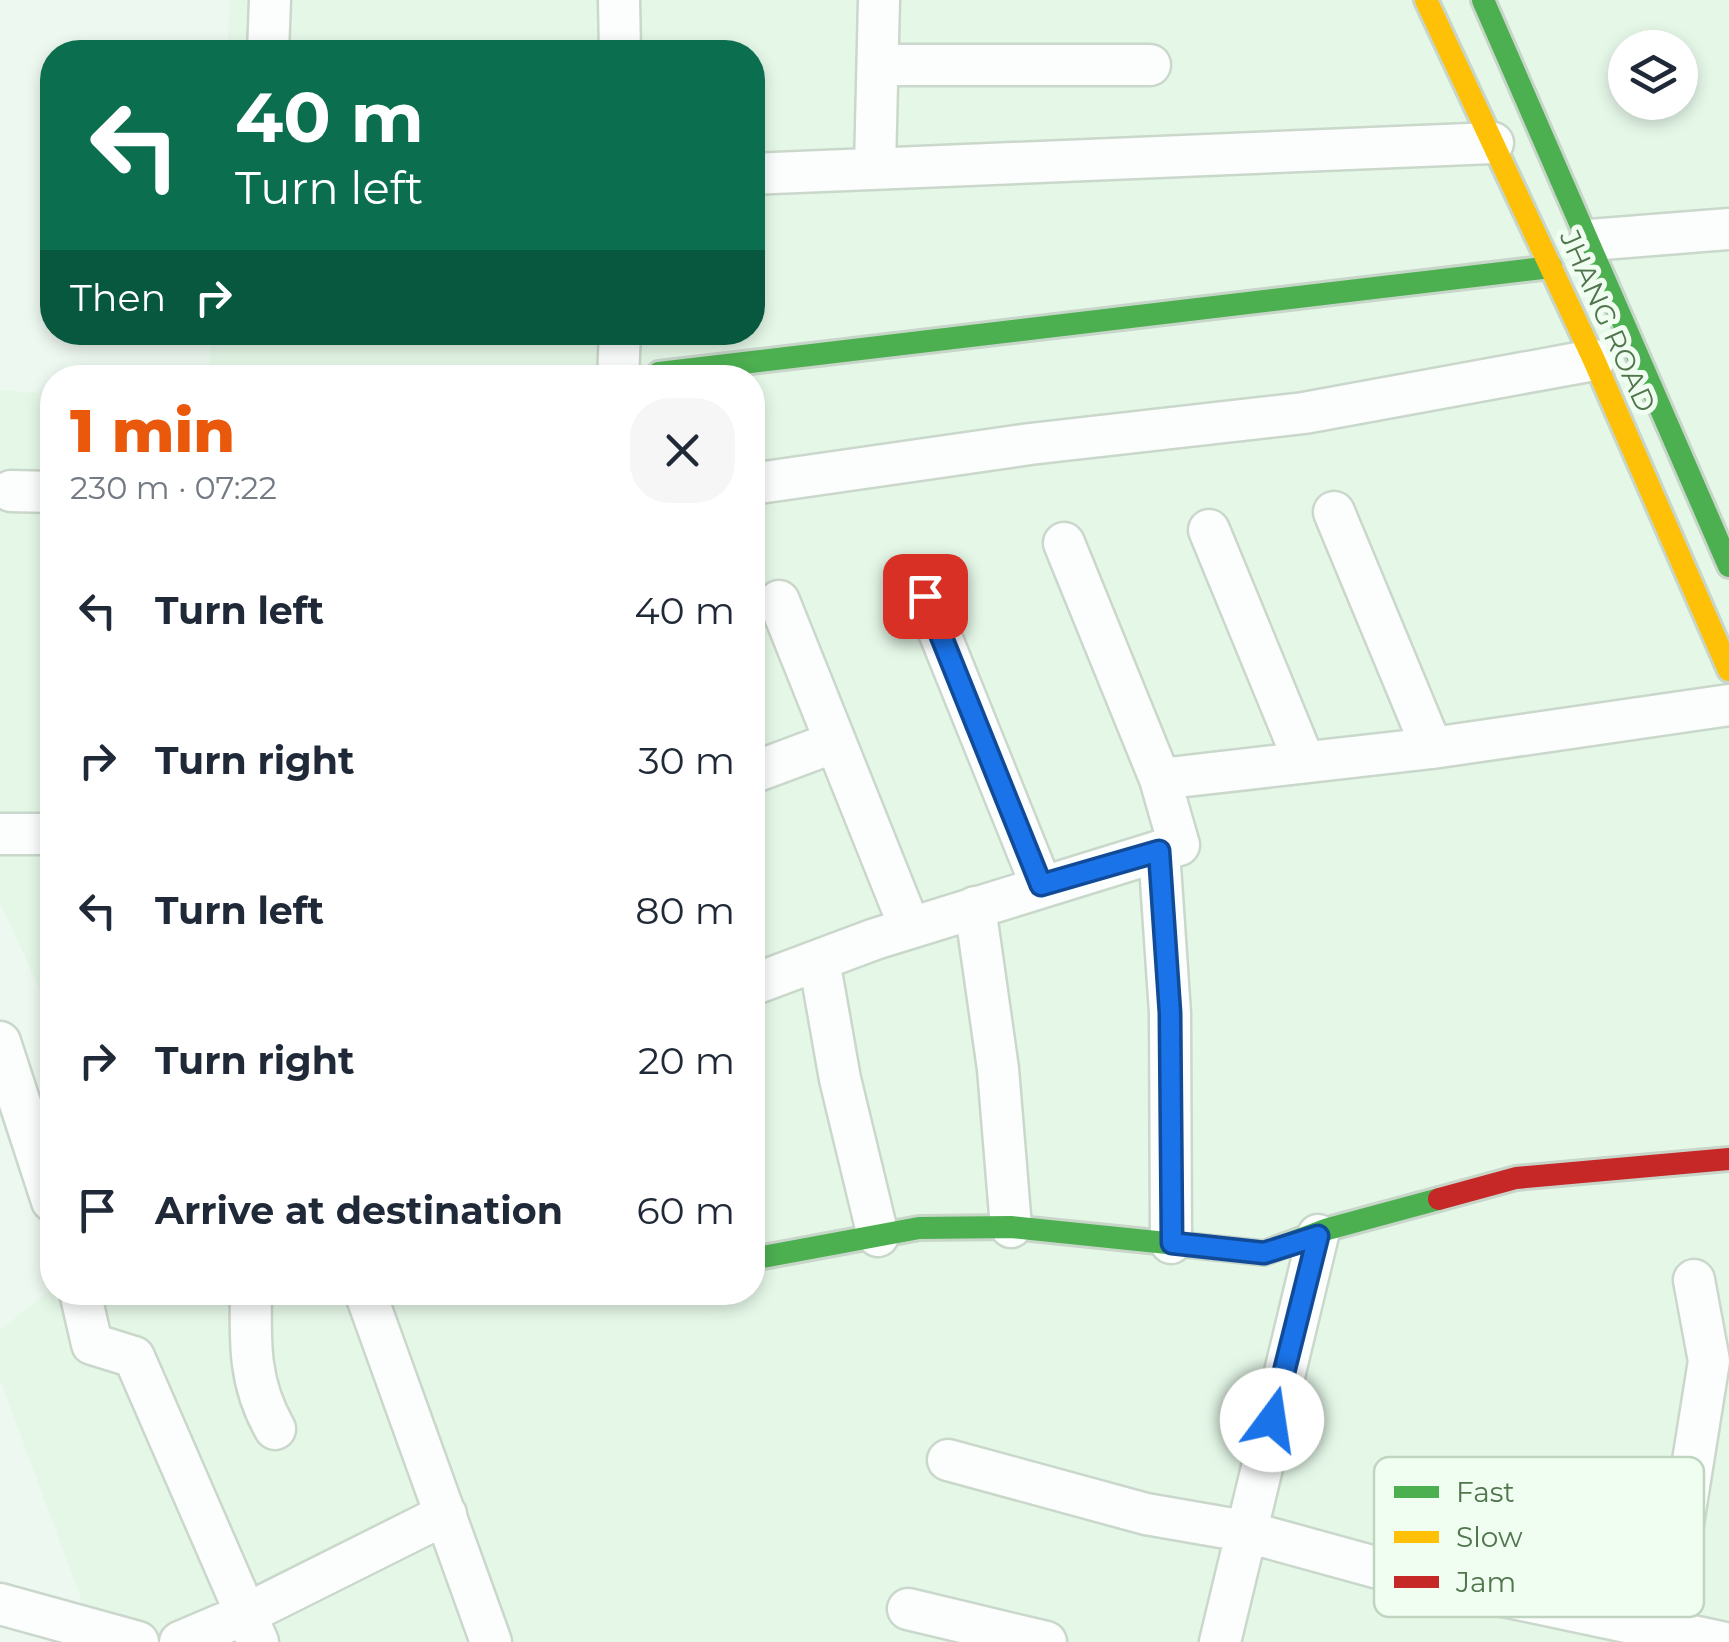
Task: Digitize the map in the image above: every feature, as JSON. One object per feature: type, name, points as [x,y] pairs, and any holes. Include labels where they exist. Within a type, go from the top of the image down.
[{"type":"main road","name":"JHANG ROAD","points":[[1426,0],[1594,360],[1729,670]]},
{"type":"main road","name":"JHANG ROAD","points":[[1483,0],[1729,566]]},
{"type":"main road","points":[[726,365],[1551,267]]},
{"type":"main road","points":[[765,1258],[918,1228],[1011,1227],[1264,1253],[1318,1236],[1328,1229],[1516,1178],[1729,1159]]},
{"type":"street","points":[[268,40],[270,0]]},
{"type":"street","points":[[619,0],[620,40]]},
{"type":"street","points":[[875,168],[880,0]]},
{"type":"street","points":[[878,65],[1150,66]]},
{"type":"street","points":[[765,173],[1493,143]]},
{"type":"street","points":[[1590,240],[1729,230]]},
{"type":"street","points":[[765,482],[1030,444],[1304,413],[1594,360]]},
{"type":"street","points":[[12,492],[40,492]]},
{"type":"street","points":[[1334,512],[1432,748]]},
{"type":"street","points":[[1209,530],[1304,761]]},
{"type":"street","points":[[765,980],[975,906],[1179,845],[1160,779],[1064,543]]},
{"type":"street","points":[[925,596],[1041,885]]},
{"type":"street","points":[[779,601],[910,928]]},
{"type":"street","points":[[1160,779],[1432,748],[1729,704]]},
{"type":"street","points":[[765,768],[835,742]]},
{"type":"street","points":[[0,834],[40,834]]},
{"type":"street","points":[[1159,851],[1170,1013],[1172,1243]]},
{"type":"street","points":[[975,906],[998,1069],[1011,1227]]},
{"type":"street","points":[[819,960],[840,1079],[878,1236]]},
{"type":"street","points":[[0,1042],[40,1165]]},
{"type":"street","points":[[1220,1642],[1318,1236]]},
{"type":"street","points":[[1694,1280],[1709,1361],[1704,1460]]},
{"type":"street","points":[[92,1305],[92,1344],[134,1357],[252,1628]]},
{"type":"street","points":[[251,1305],[249,1362],[259,1401],[275,1429]]},
{"type":"street","points":[[370,1305],[491,1642]]},
{"type":"street","points":[[948,1460],[1146,1514],[1244,1531],[1374,1567]]},
{"type":"street","points":[[180,1642],[252,1628],[446,1514]]},
{"type":"street","points":[[0,1604],[138,1642]]},
{"type":"street","points":[[908,1609],[1046,1642]]},
{"type":"street","points":[[1598,1617],[1695,1638]]},
{"type":"shaded area","points":[[230,0],[1729,0],[1729,1642],[97,1642],[0,1380],[0,1330],[40,1298],[40,1305],[765,1305],[765,365],[210,365],[210,345],[765,345],[765,40],[228,40]]},
{"type":"shaded area","points":[[0,390],[40,393],[40,990],[0,903]]},
{"type":"traffic: fast","points":[[1483,0],[1729,566]]},
{"type":"traffic: fast","points":[[726,365],[1551,267]]},
{"type":"traffic: fast","points":[[765,1257],[919,1228],[1011,1227],[1264,1253],[1328,1229],[1439,1199]]},
{"type":"traffic: slow","points":[[1426,0],[1594,360],[1729,670]]},
{"type":"traffic: jam","points":[[1439,1199],[1516,1178],[1729,1159]]},
{"type":"route","points":[[925,596],[1041,885],[1159,851],[1170,1013],[1172,1243],[1264,1253],[1318,1236],[1272,1420]]}]
